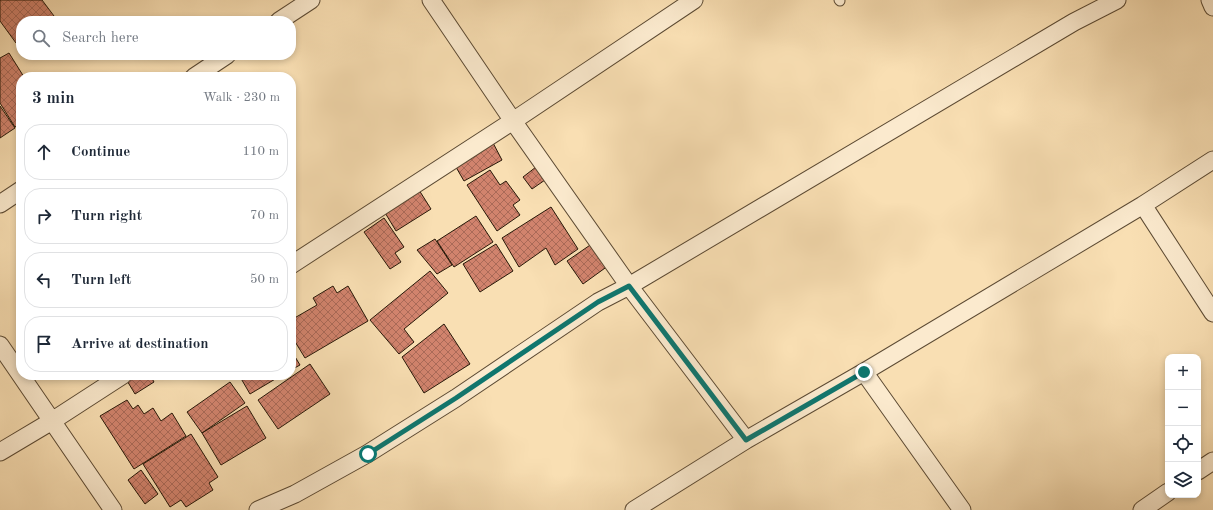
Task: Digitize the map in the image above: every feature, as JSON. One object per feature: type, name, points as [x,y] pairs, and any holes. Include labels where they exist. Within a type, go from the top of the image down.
[{"type":"street","points":[[287,16],[311,0]]},
{"type":"street","points":[[431,0],[513,121],[629,286],[746,440]]},
{"type":"street","points":[[296,262],[513,121],[694,0]]},
{"type":"street","points":[[258,510],[295,494],[368,454],[456,398],[598,302],[629,286],[1074,22],[1117,0]]},
{"type":"street","points":[[1210,0],[1213,6]]},
{"type":"street","points":[[202,72],[220,60]]},
{"type":"street","points":[[634,510],[746,440],[864,372],[1142,205],[1213,160]]},
{"type":"street","points":[[0,204],[16,193]]},
{"type":"street","points":[[1142,205],[1213,314]]},
{"type":"street","points":[[0,345],[16,368]]},
{"type":"street","points":[[864,372],[962,510]]},
{"type":"street","points":[[24,380],[113,510]]},
{"type":"street","points":[[0,452],[52,421],[115,380]]},
{"type":"street","points":[[1201,469],[1213,461]]},
{"type":"street","points":[[1142,510],[1165,494]]},
{"type":"building","points":[[0,0],[42,0],[54,16],[16,16],[16,43],[0,21]]},
{"type":"building","points":[[9,53],[21,72],[16,72],[15,127],[0,103],[0,58]]},
{"type":"building","points":[[0,106],[15,128],[0,138]]},
{"type":"building","points":[[492,141],[502,160],[464,181],[453,162]]},
{"type":"building","points":[[536,167],[545,180],[532,189],[523,177]]},
{"type":"building","points":[[490,170],[500,185],[506,181],[520,200],[513,205],[520,215],[497,231],[467,185]]},
{"type":"building","points":[[419,190],[431,209],[396,231],[384,211]]},
{"type":"building","points":[[551,207],[578,249],[555,265],[546,248],[519,267],[502,238]]},
{"type":"building","points":[[476,216],[493,242],[454,267],[437,241]]},
{"type":"building","points":[[384,218],[404,247],[395,253],[401,262],[390,269],[364,232]]},
{"type":"building","points":[[435,239],[452,265],[437,274],[417,250]]},
{"type":"building","points":[[596,241],[612,263],[583,284],[567,261]]},
{"type":"building","points":[[496,244],[513,271],[480,292],[463,264]]},
{"type":"building","points":[[430,271],[448,293],[404,329],[414,342],[399,354],[370,320]]},
{"type":"building","points":[[333,286],[337,293],[348,286],[368,321],[305,358],[296,343],[296,317],[317,305],[313,298]]},
{"type":"building","points":[[444,324],[470,364],[424,393],[402,357]]},
{"type":"building","points":[[296,358],[300,365],[296,367]]},
{"type":"building","points":[[310,364],[330,394],[278,429],[258,400],[287,380],[296,380],[296,374]]},
{"type":"building","points":[[127,380],[153,380],[154,382],[135,394]]},
{"type":"building","points":[[242,380],[274,380],[250,394]]},
{"type":"building","points":[[230,382],[245,403],[202,433],[187,412]]},
{"type":"building","points":[[127,400],[133,409],[138,405],[144,414],[153,408],[161,421],[172,413],[186,436],[134,469],[100,416]]},
{"type":"building","points":[[247,406],[266,438],[221,465],[202,433]]},
{"type":"building","points":[[191,434],[218,477],[209,483],[213,490],[186,507],[181,500],[170,507],[143,464]]},
{"type":"building","points":[[141,470],[158,494],[145,504],[128,480]]},
{"type":"route","points":[[368,454],[456,398],[598,302],[629,286],[746,440],[864,372]]}]
